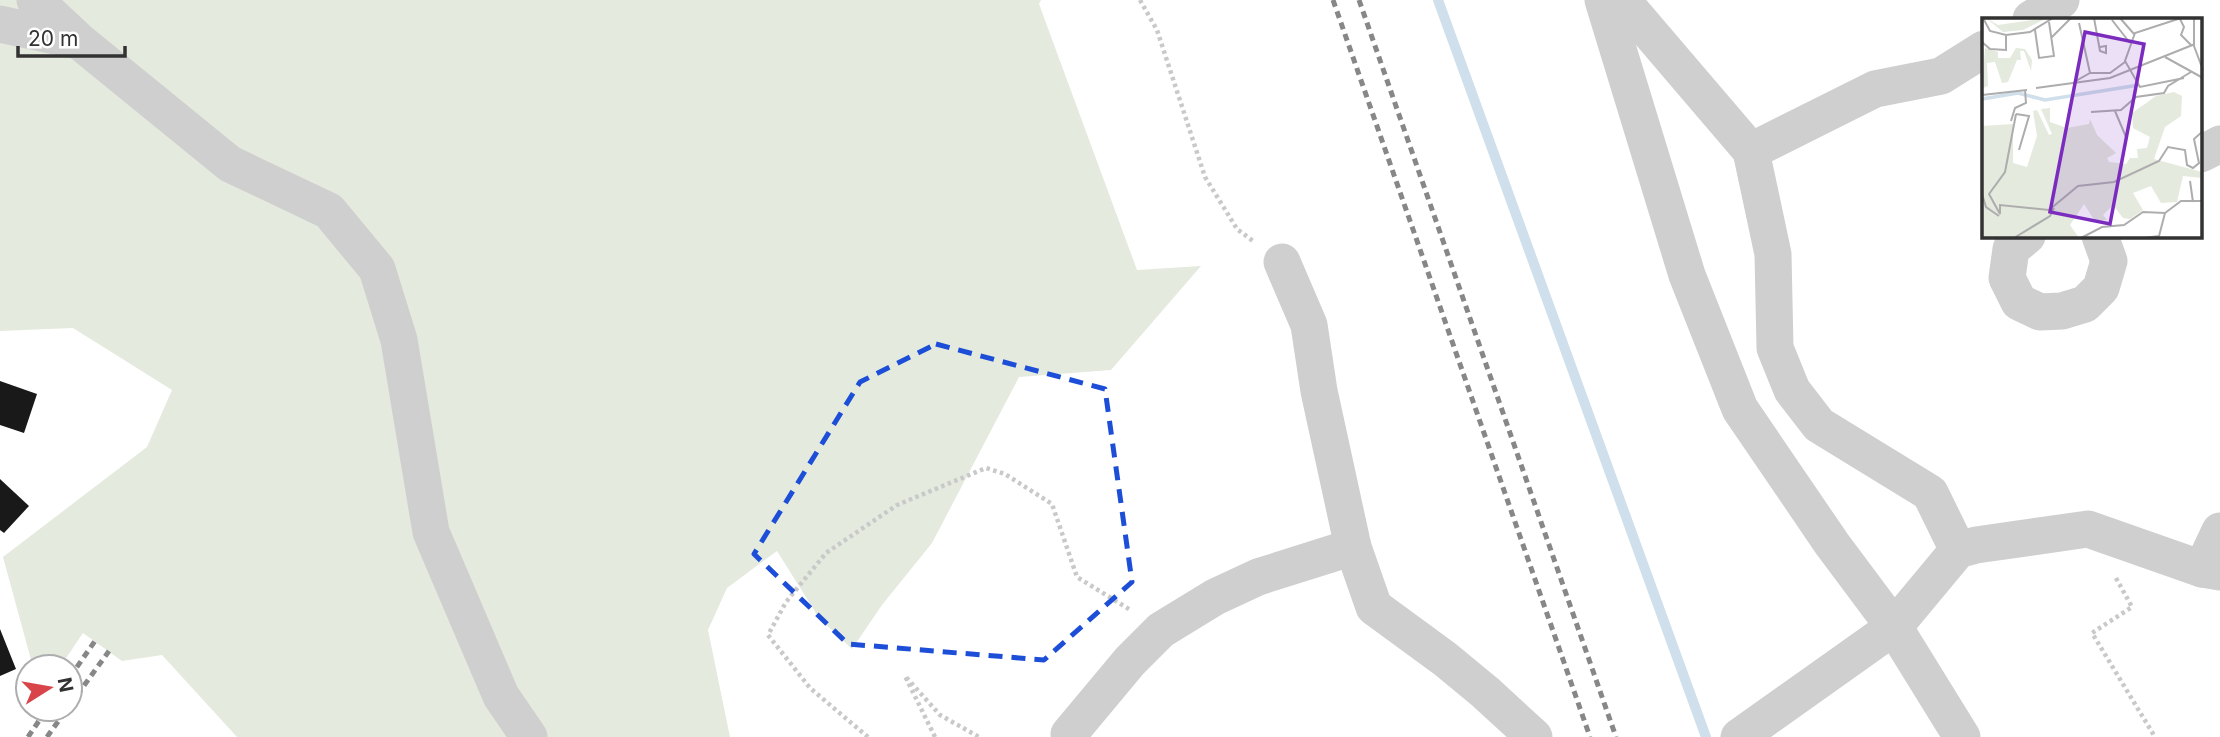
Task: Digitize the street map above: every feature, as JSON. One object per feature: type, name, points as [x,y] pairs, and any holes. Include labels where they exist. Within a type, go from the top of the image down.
[{"type":"street","points":[[35,0],[79,41],[230,164],[329,211],[377,269],[399,340],[431,532],[501,696],[529,737]]},
{"type":"street","points":[[1603,0],[1687,275],[1740,409],[1832,544],[1894,627],[1962,737]]},
{"type":"street","points":[[1622,0],[1751,151],[1773,254],[1775,348],[1792,390],[1819,425],[1930,493],[1958,550]]},
{"type":"street","points":[[2033,18],[2061,0]]},
{"type":"street","points":[[0,23],[79,41]]},
{"type":"street","points":[[1751,151],[1875,89],[1941,76],[1982,50]]},
{"type":"street","points":[[2202,153],[2220,144]]},
{"type":"street","points":[[2025,238],[2011,249],[2007,278],[2019,302],[2040,313],[2062,311],[2085,304],[2101,288],[2109,261],[2101,238]]},
{"type":"street","points":[[1282,262],[1309,325],[1319,391],[1353,547],[1374,607],[1445,659],[1534,737]]},
{"type":"street","points":[[1740,737],[1894,627],[1958,550],[1976,544],[2088,529],[2211,571],[2220,531]]},
{"type":"street","points":[[1069,734],[1130,661],[1161,630],[1216,597],[1258,577],[1353,547]]},
{"type":"path","points":[[1140,0],[1157,30],[1205,177],[1237,229]]},
{"type":"path","points":[[867,737],[810,688],[768,635],[786,602],[826,553],[897,505],[986,468],[1005,474],[1052,504],[1077,577],[1161,630]]},
{"type":"path","points":[[2088,529],[2132,607],[2092,634],[2155,737]]},
{"type":"path","points":[[935,737],[905,676],[940,715],[979,737]]},
{"type":"highlighted area","points":[[936,344],[1105,389],[1132,582],[1044,660],[848,644],[754,554],[860,382]]},
{"type":"shaded area","points":[[0,0],[1041,0],[1039,4],[1137,270],[1201,266],[1111,370],[1019,377],[932,543],[882,605],[852,649],[819,618],[777,551],[727,588],[708,630],[730,737],[237,737],[162,655],[122,661],[83,633],[69,653],[29,653],[3,557],[147,447],[172,390],[73,328],[0,331]]},
{"type":"building","points":[[0,381],[37,394],[24,433],[0,425]]},
{"type":"building","points":[[0,479],[29,506],[4,533],[0,530]]},
{"type":"building","points":[[0,629],[14,670],[0,676]]},
{"type":"waterway","points":[[1438,0],[1706,737]]},
{"type":"railway","points":[[1333,0],[1590,737]]},
{"type":"railway","points":[[1359,0],[1616,737]]},
{"type":"railway","points":[[84,657],[95,641]]},
{"type":"railway","points":[[84,686],[109,651]]},
{"type":"railway","points":[[28,737],[38,723]]},
{"type":"railway","points":[[47,737],[57,723]]}]
